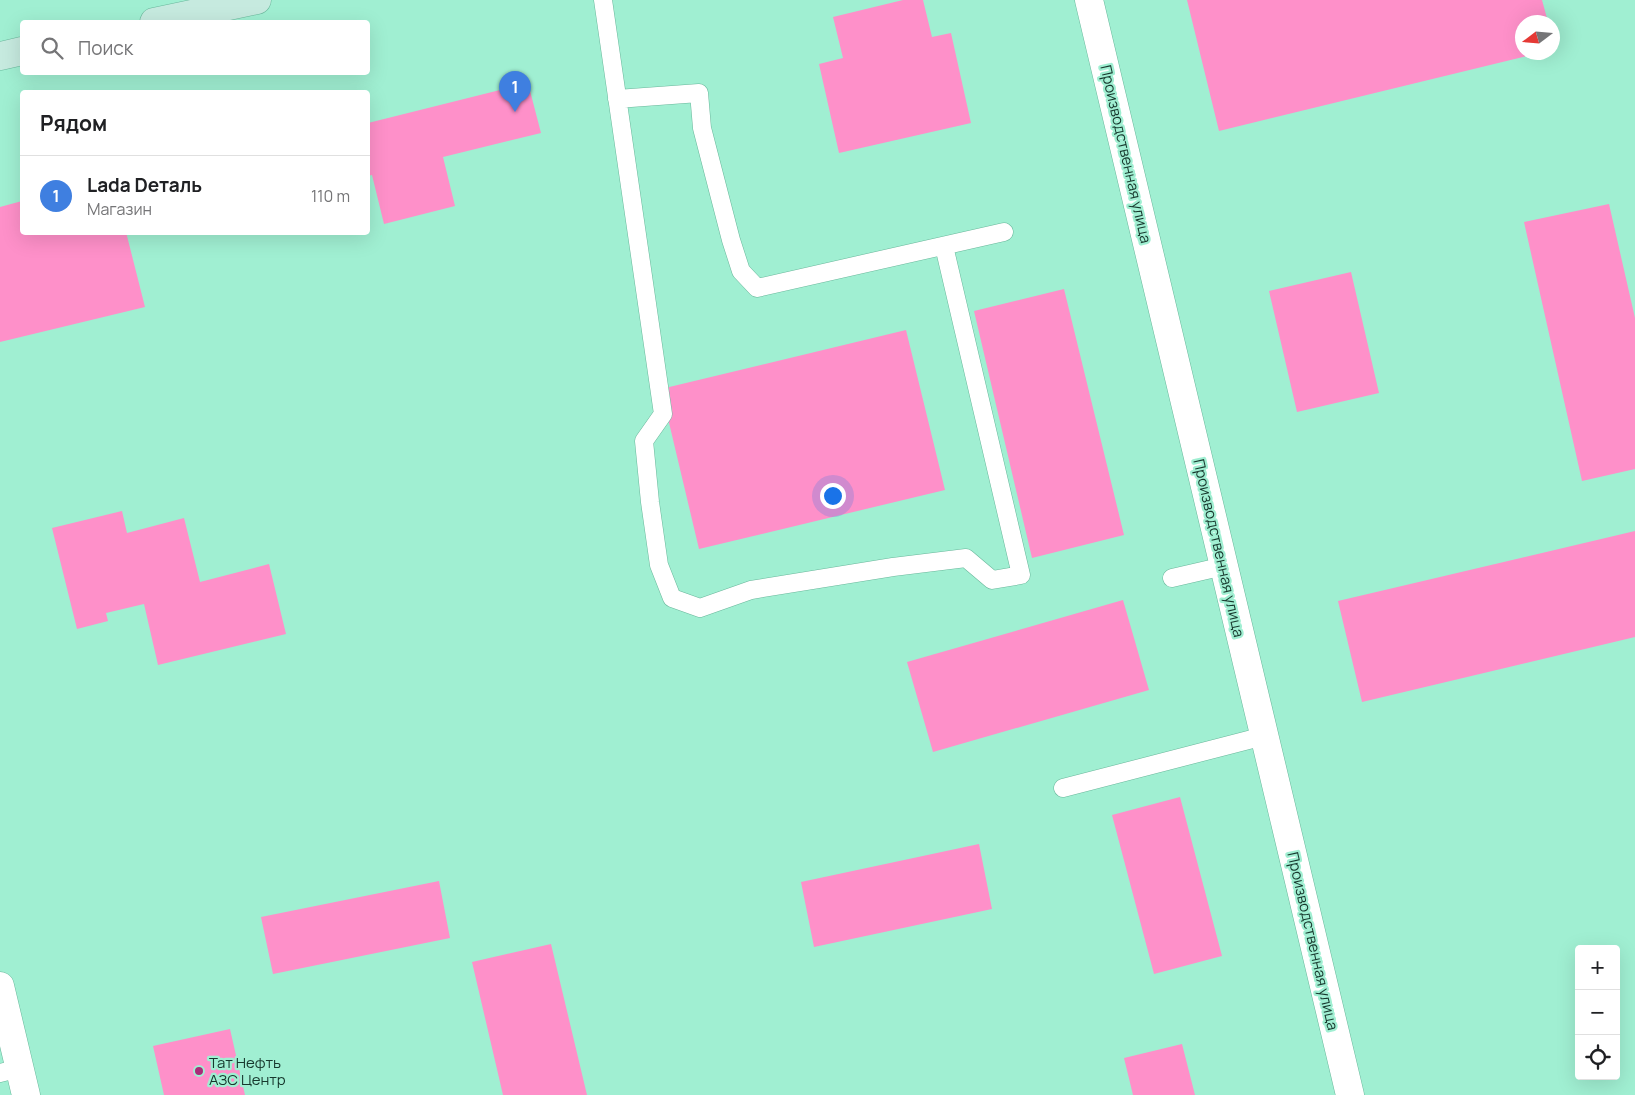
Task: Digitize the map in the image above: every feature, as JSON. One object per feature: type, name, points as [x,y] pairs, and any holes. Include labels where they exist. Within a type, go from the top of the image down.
[{"type":"street","points":[[163,20],[257,0]]},
{"type":"street","name":"Производственная улица","points":[[1089,0],[1350,1095]]},
{"type":"street","points":[[0,56],[20,51]]},
{"type":"street","points":[[0,986],[10,1070],[26,1095]]},
{"type":"lane","points":[[603,0],[663,414],[644,441],[659,564],[672,598],[700,608],[751,590],[966,558],[992,580],[1021,575],[944,246]]},
{"type":"lane","points":[[617,99],[699,93],[702,128],[731,240],[741,271],[757,288],[1004,232]]},
{"type":"lane","points":[[1172,578],[1224,566]]},
{"type":"lane","points":[[1063,788],[1264,736]]},
{"type":"building","points":[[903,0],[923,0],[932,37],[951,33],[971,123],[839,153],[819,64],[843,58],[833,17]]},
{"type":"building","points":[[1187,0],[1542,0],[1546,15],[1515,15],[1515,59],[1219,131]]},
{"type":"building","points":[[528,83],[541,133],[443,157],[455,206],[384,224],[372,175],[370,176],[370,122]]},
{"type":"building","points":[[20,202],[20,235],[127,235],[145,307],[0,342],[0,207]]},
{"type":"building","points":[[1609,204],[1635,318],[1635,469],[1582,481],[1524,222]]},
{"type":"building","points":[[1351,272],[1379,393],[1297,412],[1269,291]]},
{"type":"building","points":[[1064,289],[1124,535],[1032,558],[974,311]]},
{"type":"building","points":[[906,330],[945,490],[699,549],[661,389]]},
{"type":"building","points":[[122,511],[127,533],[184,518],[200,582],[269,564],[286,634],[158,665],[144,604],[106,613],[108,621],[77,629],[52,528]]},
{"type":"building","points":[[1635,531],[1635,637],[1362,702],[1338,601]]},
{"type":"building","points":[[1123,600],[1149,690],[933,752],[907,662]]},
{"type":"building","points":[[1180,797],[1222,956],[1154,974],[1112,815]]},
{"type":"building","points":[[979,844],[992,909],[814,947],[801,882]]},
{"type":"building","points":[[439,881],[450,938],[273,974],[261,917]]},
{"type":"building","points":[[551,944],[587,1095],[503,1095],[472,962]]},
{"type":"building","name":"Тат Нефть АЗС Центр","points":[[230,1029],[245,1095],[164,1095],[153,1046]]},
{"type":"building","points":[[1182,1044],[1195,1095],[1133,1095],[1124,1058]]},
{"type":"place","name":"Lada Dеталь","points":[[515,112]]},
{"type":"place","name":"Тат Нефть АЗС Центр","points":[[199,1071]]}]
